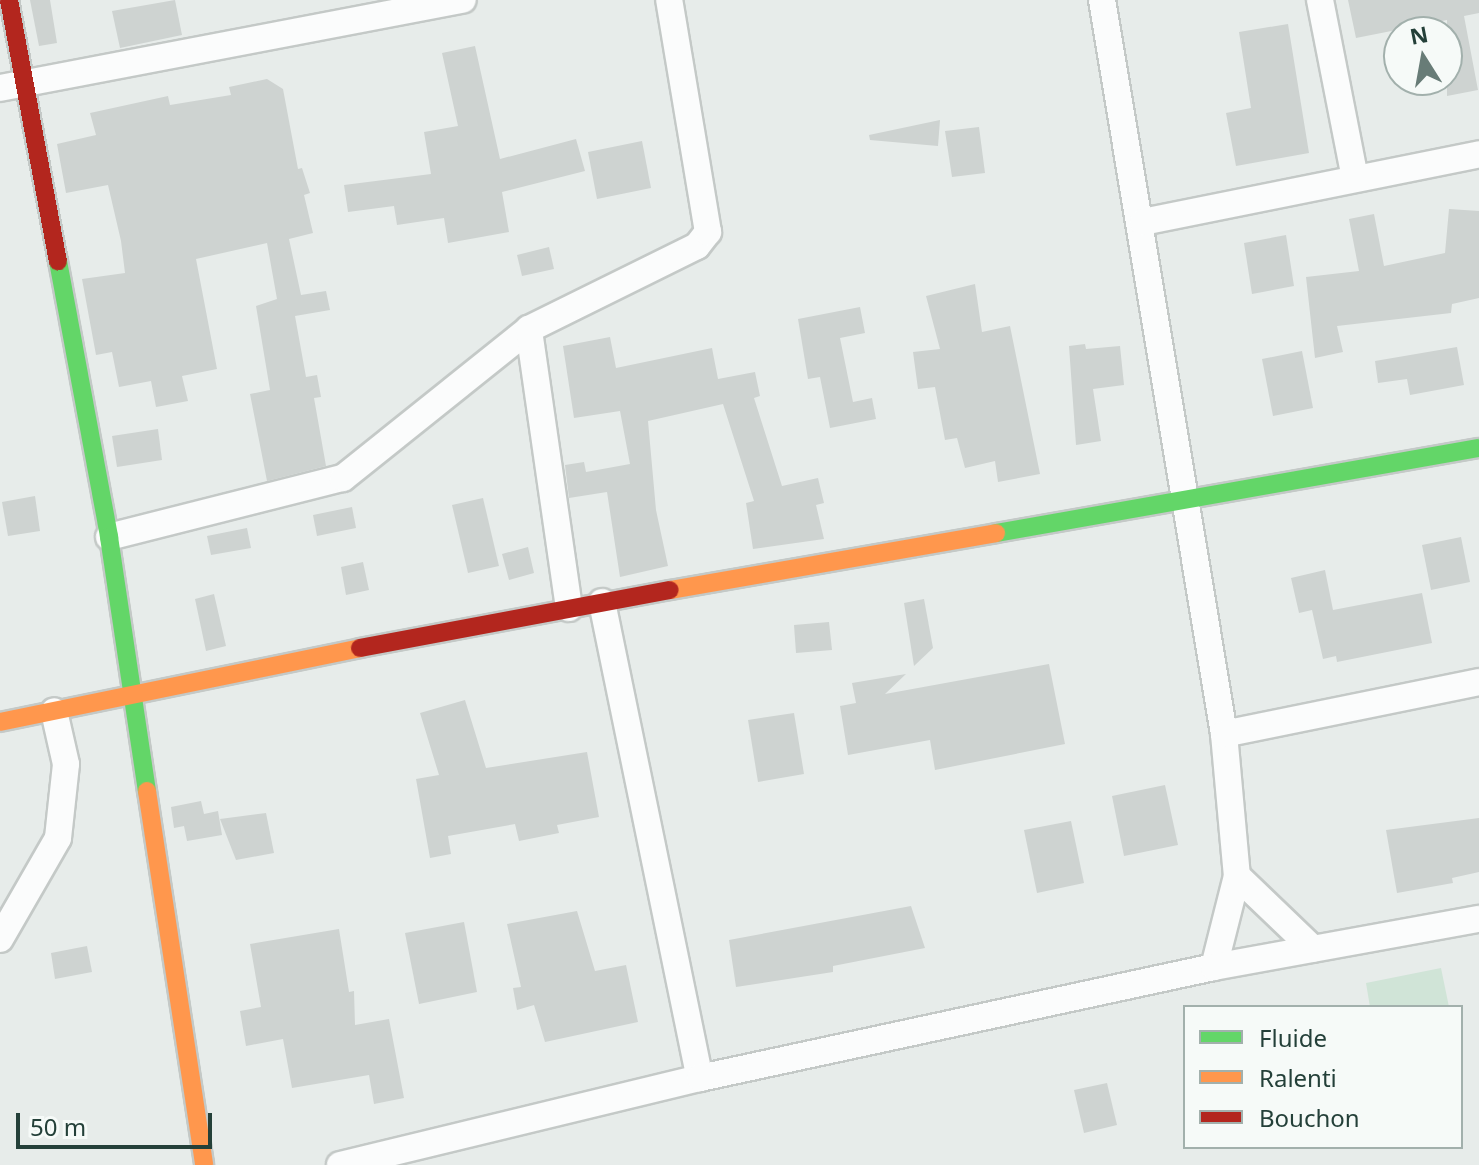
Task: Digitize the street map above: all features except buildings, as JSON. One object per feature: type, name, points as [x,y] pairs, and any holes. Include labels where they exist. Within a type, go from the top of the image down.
[{"type":"main road","points":[[9,0],[12,86],[109,537],[204,1165]]},
{"type":"main road","points":[[0,722],[133,691],[569,608],[1479,448]]},
{"type":"street","points":[[12,86],[463,0]]},
{"type":"street","points":[[109,537],[343,478],[529,329],[697,246],[708,232],[669,0]]},
{"type":"street","points":[[1102,0],[1143,222],[1224,734],[1237,876],[1214,967]]},
{"type":"street","points":[[1320,0],[1355,179]]},
{"type":"street","points":[[1143,222],[1479,154]]},
{"type":"street","points":[[529,329],[569,608]]},
{"type":"street","points":[[602,602],[700,1078]]},
{"type":"street","points":[[1224,734],[1479,682]]},
{"type":"street","points":[[0,939],[58,838],[66,764],[54,711]]},
{"type":"street","points":[[1237,876],[1313,949]]},
{"type":"street","points":[[340,1165],[700,1078],[1214,967],[1479,919]]},
{"type":"green space","points":[[1441,968],[1449,1005],[1370,1005],[1366,983]]},
{"type":"traffic: fast","points":[[58,261],[109,537],[147,791]]},
{"type":"traffic: fast","points":[[996,533],[1479,448]]},
{"type":"traffic: slow","points":[[670,590],[996,533]]},
{"type":"traffic: slow","points":[[0,722],[360,648]]},
{"type":"traffic: slow","points":[[147,791],[204,1165]]},
{"type":"traffic: jam","points":[[9,0],[58,261]]},
{"type":"traffic: jam","points":[[360,648],[670,590]]}]
